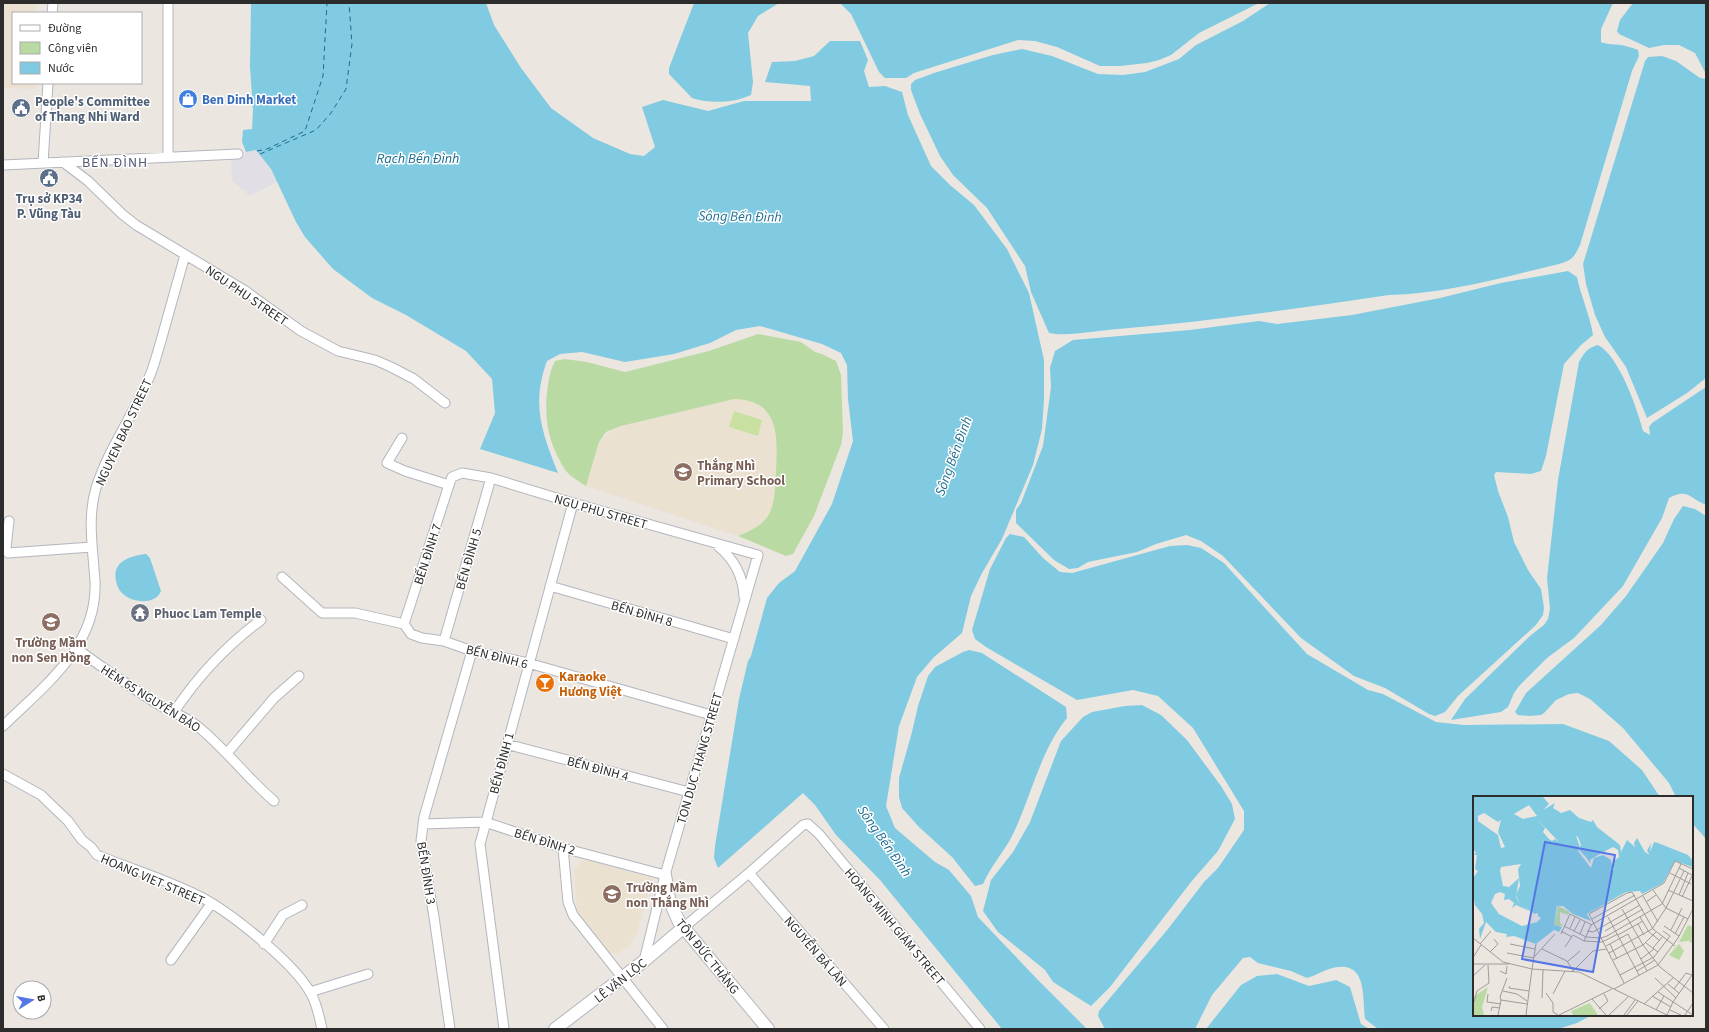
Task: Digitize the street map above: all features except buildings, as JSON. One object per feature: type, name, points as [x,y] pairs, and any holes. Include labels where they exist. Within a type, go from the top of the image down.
[{"type":"street","points":[[168,3],[168,156]]},
{"type":"street","points":[[43,163],[48,84]]},
{"type":"street","points":[[3,165],[168,156],[238,154]]},
{"type":"street","name":"NGU PHU STREET","points":[[63,162],[88,181],[122,214],[136,225],[244,290],[301,331],[338,351],[375,360],[391,367],[414,379],[445,403]]},
{"type":"street","name":"NGUYEN BAO STREET","points":[[3,726],[57,673],[83,637],[93,606],[95,587],[91,528],[96,489],[109,456],[134,412],[151,373],[185,254]]},
{"type":"street","points":[[402,438],[387,463],[405,471],[449,485]]},
{"type":"street","name":"NGU PHU STREET","points":[[449,485],[452,477],[462,473],[491,478],[573,503],[758,555]]},
{"type":"street","name":"BẾN ĐÌNH 5","points":[[444,641],[491,478]]},
{"type":"street","name":"BẾN ĐÌNH 7","points":[[404,624],[449,485]]},
{"type":"street","name":"BẾN ĐÌNH 1","points":[[504,1029],[480,844],[528,663],[573,503]]},
{"type":"street","points":[[9,521],[6,548],[8,552],[92,547]]},
{"type":"street","points":[[715,543],[733,560],[744,589],[744,602]]},
{"type":"street","name":"TON DUC THANG STREET","points":[[644,961],[665,876],[758,555]]},
{"type":"street","points":[[282,577],[322,613],[355,613],[404,624]]},
{"type":"street","name":"BẾN ĐÌNH 8","points":[[550,586],[734,639]]},
{"type":"street","points":[[174,712],[198,680],[219,656],[247,630],[262,620]]},
{"type":"street","name":"BẾN ĐÌNH 6","points":[[404,624],[411,634],[422,638],[444,641],[472,651],[528,663],[711,715]]},
{"type":"street","name":"HẺM 65 NGUYỄN BẢO","points":[[76,648],[113,677],[164,708],[195,724],[227,753],[261,790],[274,801]]},
{"type":"street","name":"BẾN ĐÌNH 3","points":[[450,1029],[422,841],[423,824],[472,651]]},
{"type":"street","points":[[227,753],[269,703],[298,676]]},
{"type":"street","name":"BẾN ĐÌNH 4","points":[[506,744],[689,792]]},
{"type":"street","name":"HOANG VIET STREET","points":[[3,774],[41,795],[68,821],[82,840],[92,847],[97,855],[166,881],[202,898],[241,925],[298,975],[310,992],[318,1009],[322,1029]]},
{"type":"street","name":"BẾN ĐÌNH 2","points":[[423,824],[485,822],[563,848],[665,876]]},
{"type":"street","name":"HOÀNG MINH GIÁM STREET","points":[[749,874],[803,825],[808,824],[818,834],[980,1029]]},
{"type":"street","points":[[563,848],[570,909],[576,920],[663,1029]]},
{"type":"street","points":[[683,928],[749,874]]},
{"type":"street","name":"NGUYỄN BÁ LÂN","points":[[749,874],[884,1029]]},
{"type":"street","name":"TÔN ĐỨC THẮNG","points":[[665,876],[669,899],[683,928],[768,1029]]},
{"type":"street","points":[[172,960],[211,904]]},
{"type":"street","points":[[264,944],[285,914],[302,905]]},
{"type":"street","name":"LÊ VĂN LỘC","points":[[555,1029],[623,978],[683,928]]},
{"type":"street","points":[[310,992],[368,974]]},
{"type":"shaded area","points":[[3,3],[37,3],[35,12],[12,12],[12,84],[35,84],[35,89],[3,88]]},
{"type":"shaded area","points":[[256,150],[271,169],[277,182],[250,196],[232,181],[231,160],[242,158],[246,152]]},
{"type":"shaded area","name":"Thắng Nhì Primary School","points":[[734,399],[746,399],[755,402],[770,415],[774,423],[778,447],[775,493],[772,507],[768,516],[760,525],[751,531],[738,536],[586,486],[599,442],[611,431],[621,426]]},
{"type":"shaded area","name":"Trường Mầm non Thắng Nhì","points":[[584,859],[653,878],[637,933],[631,944],[617,954],[610,953],[582,920],[577,910],[574,869]]},
{"type":"green space","points":[[758,334],[801,342],[815,352],[836,361],[841,375],[843,433],[841,445],[814,516],[793,554],[786,556],[738,536],[758,526],[765,520],[771,511],[775,488],[777,445],[773,422],[768,413],[760,406],[749,401],[734,399],[621,426],[606,432],[599,442],[586,486],[566,471],[555,451],[548,430],[546,408],[548,382],[555,361],[565,359],[587,362],[625,372],[709,351]]},
{"type":"green space","points":[[734,411],[762,420],[758,436],[729,427]]},
{"type":"water","name":"Rạch Bến Đình","points":[[249,3],[486,3],[494,25],[521,68],[551,108],[593,138],[630,154],[644,156],[655,147],[642,107],[663,100],[708,111],[744,101],[811,101],[810,86],[765,82],[772,62],[795,61],[814,56],[830,41],[860,41],[868,60],[864,71],[869,87],[885,86],[902,92],[908,115],[931,166],[950,185],[974,205],[1007,249],[1029,293],[1044,360],[1044,400],[1042,429],[1033,465],[1002,539],[982,573],[971,596],[962,633],[933,658],[917,677],[899,726],[886,806],[895,828],[935,862],[949,870],[971,896],[978,917],[1087,1029],[1002,1029],[880,880],[836,835],[815,805],[803,793],[718,868],[714,858],[739,699],[748,661],[751,656],[767,598],[779,583],[795,571],[832,504],[853,441],[848,399],[847,365],[841,353],[822,344],[760,326],[736,330],[710,343],[674,354],[625,362],[582,352],[560,354],[547,361],[542,377],[539,405],[543,431],[558,473],[480,449],[495,413],[492,379],[466,351],[406,315],[372,298],[333,269],[305,237],[296,222],[271,169],[256,150],[246,152],[242,142],[243,130],[252,129],[253,110],[250,67],[251,4]]},
{"type":"water","points":[[694,3],[779,3],[758,16],[748,33],[753,82],[751,95],[737,100],[722,102],[699,100],[692,98],[669,74],[669,68]]},
{"type":"water","points":[[840,3],[1259,3],[1199,33],[1171,55],[1147,63],[1120,66],[1100,66],[1057,47],[1035,41],[1018,40],[914,73],[906,78],[885,78],[879,72],[851,14]]},
{"type":"water","points":[[1270,3],[1613,3],[1601,29],[1601,42],[1623,45],[1636,49],[1638,50],[1639,56],[1632,71],[1580,245],[1574,255],[1567,261],[1559,264],[1475,284],[1432,292],[1389,295],[1186,323],[1074,334],[1049,333],[1031,292],[1025,266],[987,208],[953,175],[940,156],[920,114],[911,90],[911,84],[915,80],[934,73],[993,55],[1022,49],[1052,56],[1098,74],[1123,75],[1145,72],[1179,59],[1196,45],[1243,21]]},
{"type":"water","points":[[1633,3],[1706,3],[1706,74],[1695,53],[1679,45],[1664,45],[1649,48],[1619,34],[1617,31],[1620,20]]},
{"type":"water","points":[[1662,56],[1676,61],[1700,78],[1706,79],[1706,378],[1687,393],[1647,418],[1626,367],[1605,337],[1595,315],[1586,284],[1583,264],[1645,61],[1648,57]]},
{"type":"water","points":[[1568,271],[1577,277],[1593,335],[1581,345],[1564,364],[1546,456],[1541,471],[1531,474],[1496,472],[1494,475],[1498,491],[1508,517],[1514,542],[1528,570],[1541,589],[1544,608],[1543,615],[1536,625],[1458,696],[1445,712],[1435,716],[1429,714],[1385,688],[1354,676],[1301,638],[1223,556],[1201,541],[1186,535],[1156,544],[1137,552],[1088,562],[1078,568],[1069,569],[1054,560],[1016,523],[1016,510],[1021,503],[1043,446],[1051,387],[1050,368],[1055,351],[1073,340],[1190,330],[1259,321],[1277,324],[1352,315],[1440,298],[1501,283]]},
{"type":"water","points":[[1598,345],[1606,351],[1620,371],[1632,397],[1643,431],[1650,435],[1649,427],[1652,423],[1706,387],[1706,505],[1685,494],[1675,495],[1669,498],[1662,518],[1623,586],[1574,638],[1547,658],[1519,686],[1508,707],[1501,712],[1451,720],[1465,699],[1531,635],[1544,625],[1548,619],[1550,609],[1547,578],[1558,480],[1579,362],[1586,351]]},
{"type":"water","points":[[1683,506],[1695,509],[1706,516],[1706,839],[1693,824],[1693,796],[1676,796],[1669,783],[1623,728],[1590,699],[1578,693],[1569,694],[1556,700],[1541,715],[1518,715],[1515,712],[1526,693],[1601,625],[1626,596],[1663,543],[1674,519]]},
{"type":"water","points":[[1010,534],[1024,537],[1043,558],[1060,572],[1072,573],[1170,546],[1187,545],[1201,548],[1224,563],[1307,654],[1368,690],[1383,694],[1436,722],[1464,725],[1563,724],[1609,741],[1642,770],[1659,796],[1473,796],[1473,1016],[1590,1016],[1577,1023],[1558,1029],[1378,1029],[1365,1019],[1363,990],[1357,973],[1351,969],[1342,967],[1329,969],[1307,978],[1291,971],[1258,963],[1250,957],[1243,958],[1212,995],[1195,1029],[1105,1029],[1098,1016],[1099,1011],[1168,929],[1204,882],[1218,868],[1244,830],[1244,811],[1193,728],[1158,696],[1133,690],[1077,700],[986,647],[975,639],[972,630],[990,569],[1006,538]]},
{"type":"water","points":[[146,554],[150,558],[161,591],[158,596],[148,601],[130,599],[120,591],[116,582],[115,574],[120,564],[128,558]]},
{"type":"water","points":[[969,650],[982,653],[1066,707],[1067,718],[1049,747],[1010,840],[992,867],[983,884],[975,886],[952,857],[919,827],[902,808],[899,797],[899,778],[918,706],[928,676],[935,667]]},
{"type":"water","points":[[1142,705],[1161,715],[1187,740],[1221,786],[1232,804],[1235,819],[1218,851],[1191,882],[1110,987],[1091,1006],[1053,982],[1045,970],[998,932],[983,911],[991,880],[1013,852],[1030,822],[1061,741],[1083,717],[1092,712],[1125,706]]},
{"type":"water","points":[[1277,974],[1309,986],[1336,980],[1350,987],[1361,1024],[1369,1029],[1206,1029],[1241,985],[1257,976]]},
{"type":"ferry route","points":[[257,151],[267,149],[305,131],[323,76],[327,3]]},
{"type":"ferry route","points":[[260,154],[316,130],[331,113],[346,89],[352,44],[349,3]]},
{"type":"place","name":"Ben Dinh Market","points":[[188,99]]},
{"type":"place","name":"People's Committee of Thang Nhi Ward","points":[[21,108]]},
{"type":"place","name":"Trụ sở KP34 P. Vũng Tàu","points":[[49,178]]},
{"type":"place","name":"Thắng Nhì Primary School","points":[[683,472]]},
{"type":"place","name":"Phuoc Lam Temple","points":[[140,613]]},
{"type":"place","name":"Trường Mầm non Sen Hồng","points":[[51,622]]},
{"type":"place","name":"Karaoke Hương Việt","points":[[545,683]]},
{"type":"place","name":"Trường Mầm non Thắng Nhì","points":[[612,894]]},
{"type":"district","name":"BẾN ĐÌNH","points":[[115,162]]},
{"type":"water label","name":"Sông Bến Đình","points":[[740,216]]},
{"type":"water label","name":"Sông Bến Đình","points":[[953,456]]},
{"type":"water label","name":"Sông Bến Đình","points":[[885,841]]}]
